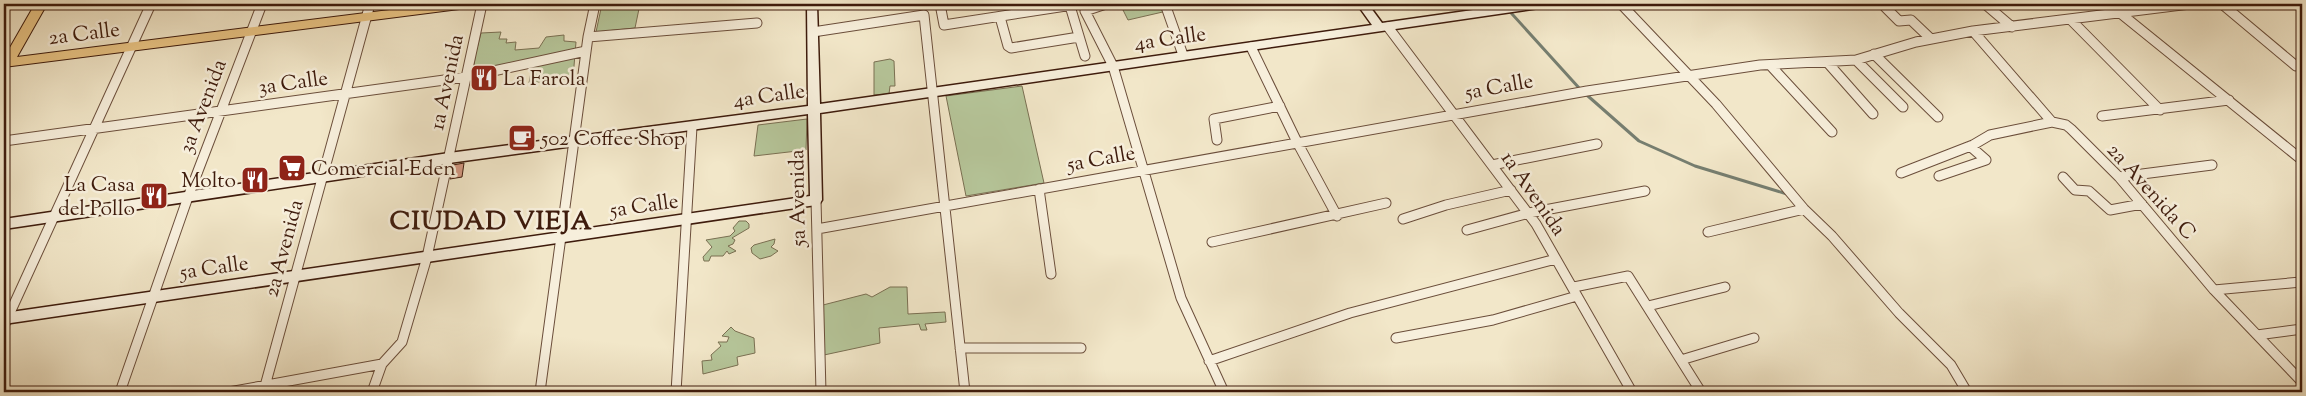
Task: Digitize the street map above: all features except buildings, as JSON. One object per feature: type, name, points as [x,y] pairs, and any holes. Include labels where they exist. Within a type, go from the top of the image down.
[{"type":"main road","points":[[5,64],[41,4]]},
{"type":"main road","name":"2a Calle","points":[[5,64],[467,4]]},
{"type":"street","points":[[5,321],[151,4]]},
{"type":"street","name":"3a Avenida","points":[[120,392],[188,197],[262,4]]},
{"type":"street","name":"2a Avenida","points":[[265,386],[297,276],[344,93],[370,4]]},
{"type":"street","name":"1a Avenida","points":[[372,392],[382,364],[402,342],[427,257],[482,4]]},
{"type":"street","points":[[540,392],[560,237],[576,141],[586,51],[594,4]]},
{"type":"street","name":"5a Avenida","points":[[812,4],[816,109],[816,200],[821,392]]},
{"type":"street","points":[[940,4],[944,26],[1078,6],[1106,4]]},
{"type":"street","points":[[1165,4],[1183,55]]},
{"type":"street","name":"1a Avenida","points":[[1362,4],[1384,27],[1528,213],[1576,292],[1632,392]]},
{"type":"street","name":"4a Calle","points":[[4,224],[449,158],[816,109],[1539,4]]},
{"type":"street","points":[[1621,4],[1690,77],[1804,209],[1832,236],[1899,313],[1951,365],[1967,392]]},
{"type":"street","points":[[1985,4],[2012,27]]},
{"type":"street","points":[[2110,4],[2302,160]]},
{"type":"street","name":"5a Calle","points":[[818,229],[1583,91],[1770,65],[1856,60],[1931,39],[1973,31],[2190,4]]},
{"type":"street","points":[[2222,4],[2296,66]]},
{"type":"street","points":[[1078,6],[1079,37],[1084,56]]},
{"type":"street","points":[[1078,6],[1113,66],[1181,298],[1224,392]]},
{"type":"street","points":[[1885,8],[1899,21],[1911,20],[1931,39]]},
{"type":"street","points":[[813,32],[920,14],[924,15],[965,392]]},
{"type":"street","points":[[1000,17],[1008,46],[1011,48],[1079,37]]},
{"type":"street","points":[[2071,20],[2160,110]]},
{"type":"street","points":[[588,37],[757,23]]},
{"type":"street","name":"2a Avenida C","points":[[1973,31],[2052,122],[2066,125],[2071,129],[2119,177],[2214,290],[2302,382]]},
{"type":"street","points":[[1251,47],[1297,142],[1337,216]]},
{"type":"street","name":"3a Calle","points":[[4,141],[94,127],[466,77],[586,51]]},
{"type":"street","points":[[1874,54],[1938,117]]},
{"type":"street","points":[[1856,60],[1903,107]]},
{"type":"street","points":[[1827,62],[1872,114]]},
{"type":"street","points":[[1770,65],[1832,132]]},
{"type":"street","points":[[2102,116],[2228,100]]},
{"type":"street","points":[[1218,140],[1214,119],[1280,106]]},
{"type":"street","points":[[1901,173],[1970,146],[1990,135],[2052,122]]},
{"type":"street","points":[[676,392],[688,219],[692,126]]},
{"type":"street","points":[[1492,165],[1598,144]]},
{"type":"street","points":[[1939,176],[1986,160],[1970,146]]},
{"type":"street","points":[[2119,177],[2212,165]]},
{"type":"street","points":[[2063,177],[2075,190],[2089,191],[2110,210],[2142,204]]},
{"type":"street","points":[[1038,189],[1051,274]]},
{"type":"street","points":[[1403,220],[1446,204],[1511,190]]},
{"type":"street","points":[[1467,230],[1528,213],[1645,191]]},
{"type":"street","name":"5a Calle","points":[[5,321],[155,296],[816,200]]},
{"type":"street","points":[[1212,242],[1337,216],[1386,203]]},
{"type":"street","points":[[1708,232],[1804,209]]},
{"type":"street","points":[[1209,361],[1350,313],[1391,304],[1556,259]]},
{"type":"street","points":[[1396,338],[1493,320],[1626,275],[1630,278],[1648,306],[1701,392]]},
{"type":"street","points":[[2214,290],[2301,282]]},
{"type":"street","points":[[1648,306],[1725,287]]},
{"type":"street","points":[[2257,335],[2302,329]]},
{"type":"street","points":[[1681,360],[1754,338]]},
{"type":"street","points":[[960,348],[1080,348]]},
{"type":"street","points":[[230,392],[265,386],[278,388],[382,364]]},
{"type":"street","points":[[1789,392],[1804,390],[1814,392]]},
{"type":"green space","points":[[602,4],[640,4],[635,28],[596,32]]},
{"type":"green space","points":[[1120,4],[1163,4],[1167,11],[1128,20]]},
{"type":"green space","points":[[501,32],[499,39],[507,39],[506,43],[516,42],[515,50],[539,48],[546,37],[564,35],[564,41],[576,42],[573,78],[529,83],[532,67],[473,78],[475,56],[481,33]]},
{"type":"green space","points":[[890,59],[894,61],[895,86],[890,86],[889,94],[874,95],[874,62]]},
{"type":"green space","points":[[1022,86],[1044,183],[966,196],[946,96]]},
{"type":"green space","points":[[807,119],[806,150],[754,156],[758,125]]},
{"type":"green space","points":[[739,221],[746,221],[749,224],[749,228],[732,238],[735,240],[733,244],[728,246],[736,251],[729,254],[727,251],[723,256],[711,256],[709,261],[704,261],[703,257],[712,247],[706,240],[730,236],[735,231],[733,228]]},
{"type":"green space","points":[[775,239],[771,247],[778,251],[771,256],[760,259],[752,253],[751,248],[754,245]]},
{"type":"green space","points":[[890,287],[907,287],[908,314],[945,312],[946,322],[925,324],[927,330],[921,330],[919,324],[879,328],[880,343],[824,355],[823,305],[866,294],[872,297]]},
{"type":"green space","points":[[731,327],[735,331],[754,338],[755,353],[737,357],[738,365],[703,374],[702,361],[712,360],[711,355],[721,346],[718,342],[727,342],[729,337],[722,336]]},
{"type":"waterway","points":[[1503,4],[1580,89],[1639,141],[1695,166],[1787,194]]},
{"type":"place","name":"La Farola","points":[[484,78]]},
{"type":"place","name":"502 Coffee Shop","points":[[522,138]]},
{"type":"place","name":"Comercial Eden","points":[[292,168]]},
{"type":"place","name":"Molto","points":[[255,180]]},
{"type":"place","name":"La Casa del Pollo","points":[[154,196]]},
{"type":"district","name":"CIUDAD VIEJA","points":[[491,220]]}]
